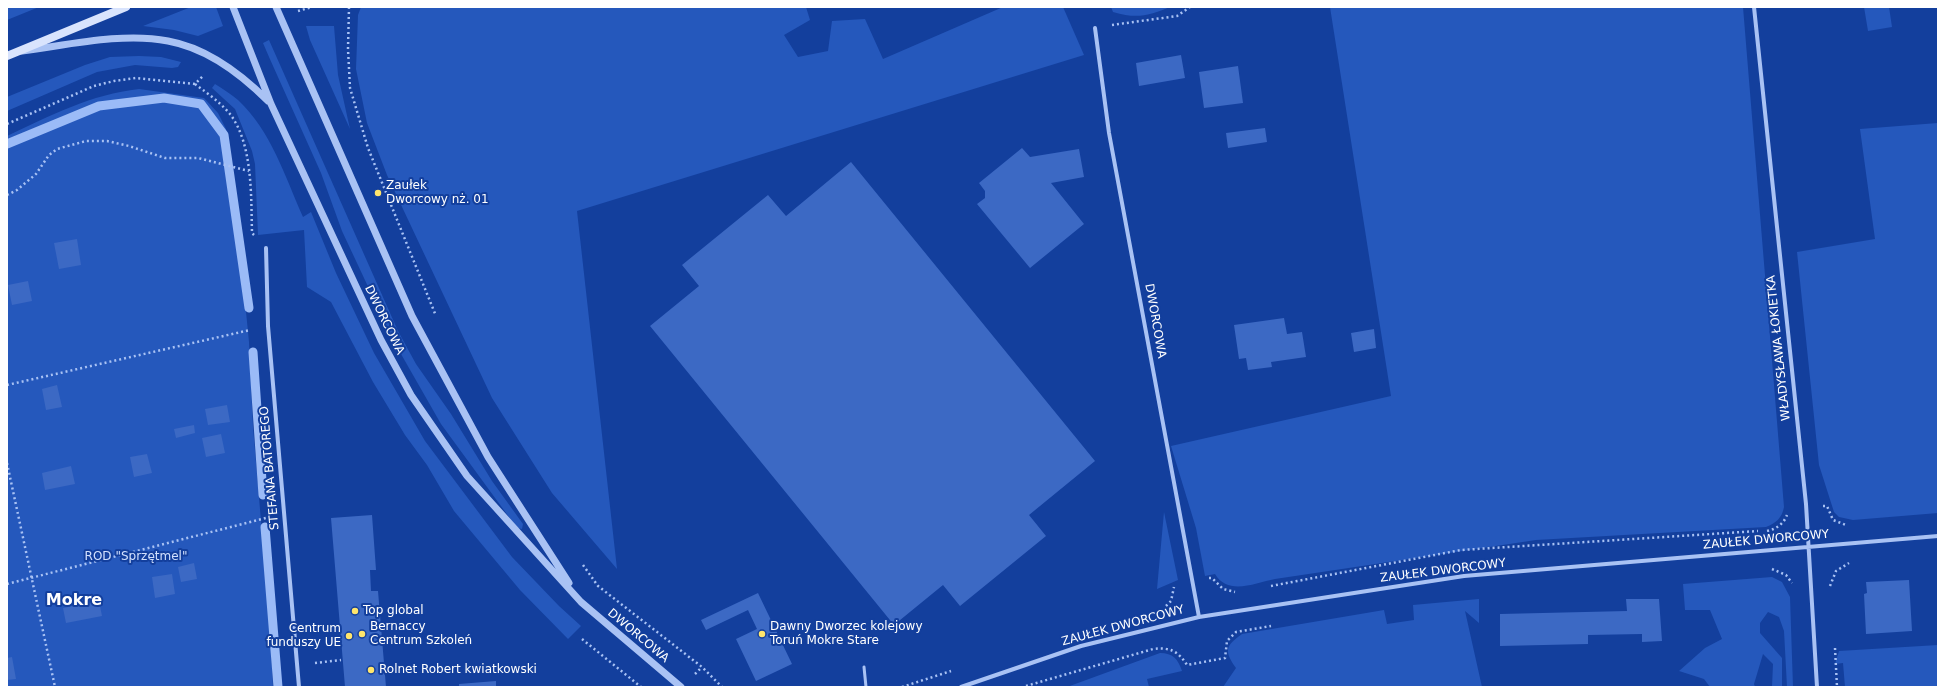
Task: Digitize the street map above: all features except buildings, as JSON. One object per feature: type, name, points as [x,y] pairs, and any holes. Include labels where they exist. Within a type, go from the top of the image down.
[{"type":"main road","points":[[11,54],[126,7]]},
{"type":"street","name":"DWORCOWA","points":[[233,7],[271,104],[381,340],[411,395],[468,476],[581,602],[681,687]]},
{"type":"street","name":"DWORCOWA","points":[[276,7],[412,316],[488,457],[581,602]]},
{"type":"street","name":"WŁADYSŁAWA ŁOKIETKA","points":[[1754,7],[1806,504],[1817,687]]},
{"type":"street","name":"DWORCOWA","points":[[1095,28],[1109,133],[1199,617]]},
{"type":"street","points":[[11,54],[100,41],[142,38],[169,41],[198,50],[216,60],[246,80],[271,104]]},
{"type":"street","name":"STEFANA BATOREGO","points":[[266,248],[268,326],[299,687]]},
{"type":"street","name":"ZAUŁEK DWORCOWY","points":[[961,687],[1081,646],[1199,617],[1464,576],[1938,536]]},
{"type":"lane","points":[[864,667],[866,687]]},
{"type":"path","points":[[280,16],[312,7]]},
{"type":"path","points":[[349,7],[348,49],[350,88],[368,148],[436,316]]},
{"type":"path","points":[[1095,28],[1177,16],[1190,7]]},
{"type":"path","points":[[195,84],[216,60]]},
{"type":"path","points":[[7,124],[94,86],[114,81],[136,78],[195,84],[222,106],[231,116],[239,132],[249,171],[252,233]]},
{"type":"path","points":[[7,195],[17,190],[36,174],[49,155],[57,149],[86,142],[114,143],[165,158],[198,158],[249,171]]},
{"type":"path","points":[[7,385],[268,326]]},
{"type":"path","points":[[7,463],[55,687]]},
{"type":"path","points":[[7,584],[32,579],[283,513]]},
{"type":"path","points":[[580,561],[598,586],[702,667],[722,687]]},
{"type":"path","points":[[1768,569],[1778,570],[1786,575],[1792,583],[1794,591],[1830,589],[1831,580],[1836,571],[1844,565],[1853,562]]},
{"type":"path","points":[[1021,687],[1159,648],[1173,650],[1181,656],[1187,665],[1225,658],[1227,640],[1236,632],[1275,625]]},
{"type":"path","points":[[582,639],[641,687]]},
{"type":"path","points":[[315,663],[341,660]]},
{"type":"green space","points":[[7,7],[39,7],[7,20]]},
{"type":"green space","points":[[191,7],[216,7],[223,26],[198,36],[174,30],[143,26]]},
{"type":"green space","points":[[361,7],[806,7],[810,20],[784,35],[798,57],[828,51],[832,21],[865,19],[883,59],[1003,7],[1063,7],[1084,55],[577,211],[617,569],[552,493],[492,398],[387,175],[367,123],[356,69],[358,15]]},
{"type":"green space","points":[[1111,7],[1170,7],[1155,13],[1136,16],[1113,12]]},
{"type":"green space","points":[[1330,7],[1743,7],[1784,507],[1782,514],[1776,522],[1766,527],[1536,540],[1275,579],[1242,586],[1227,585],[1220,581],[1215,574],[1205,576],[1196,528],[1171,446],[1391,396]]},
{"type":"green space","points":[[1864,7],[1889,7],[1892,27],[1868,31]]},
{"type":"green space","points":[[306,26],[334,26],[338,75],[350,129],[310,40]]},
{"type":"green space","points":[[269,40],[398,331],[416,364],[451,414],[492,481],[523,524],[522,529],[517,528],[441,424],[393,340],[342,231],[321,173],[263,43]]},
{"type":"green space","points":[[110,57],[161,57],[181,62],[178,67],[172,68],[135,65],[97,72],[7,111],[7,97],[85,65]]},
{"type":"green space","points":[[215,84],[238,100],[250,112],[260,126],[276,155],[303,217],[311,212],[336,273],[374,353],[425,441],[512,557],[559,606],[581,626],[568,639],[520,590],[454,511],[427,465],[405,435],[373,382],[331,302],[307,287],[304,230],[258,235],[255,164],[252,151],[235,109],[212,88]]},
{"type":"green space","name":"ROD \"Sprzętmel\"","points":[[139,89],[204,98],[218,113],[226,129],[231,160],[249,342],[253,427],[270,627],[273,687],[7,687],[7,136],[71,107],[104,96]]},
{"type":"green space","points":[[1938,123],[1938,513],[1853,520],[1839,517],[1834,512],[1819,465],[1797,252],[1875,239],[1860,129]]},
{"type":"green space","points":[[1164,512],[1178,580],[1157,589]]},
{"type":"green space","points":[[1772,577],[1782,582],[1790,597],[1793,687],[1787,687],[1784,631],[1779,617],[1768,612],[1760,623],[1760,633],[1782,658],[1782,687],[1772,687],[1773,664],[1763,654],[1754,684],[1755,687],[1710,687],[1704,679],[1679,671],[1705,648],[1722,639],[1710,610],[1685,610],[1683,584]]},
{"type":"green space","points":[[1479,599],[1479,623],[1465,611],[1482,687],[1223,687],[1236,668],[1229,657],[1229,646],[1242,634],[1384,610],[1387,624],[1414,620],[1413,605]]},
{"type":"green space","points":[[1938,645],[1938,687],[1845,687],[1843,663],[1835,664],[1839,651]]},
{"type":"green space","points":[[1160,653],[1168,654],[1177,660],[1182,671],[1147,679],[1149,687],[1067,687]]},
{"type":"waterway","points":[[7,144],[99,106],[164,98],[201,104],[224,135],[249,308]]},
{"type":"waterway","points":[[253,352],[263,495]]},
{"type":"waterway","points":[[265,527],[278,687]]},
{"type":"place","name":"Zaułek Dworcowy nż. 01","points":[[378,193]]},
{"type":"place","name":"Top global","points":[[355,611]]},
{"type":"place","name":"Bernaccy Centrum Szkoleń","points":[[362,634]]},
{"type":"place","name":"Dawny Dworzec kolejowy Toruń Mokre Stare","points":[[762,634]]},
{"type":"place","name":"Centrum funduszy UE","points":[[349,636]]},
{"type":"place","name":"Rolnet Robert kwiatkowski","points":[[371,670]]},
{"type":"district","name":"Mokre","points":[[74,601]]}]
